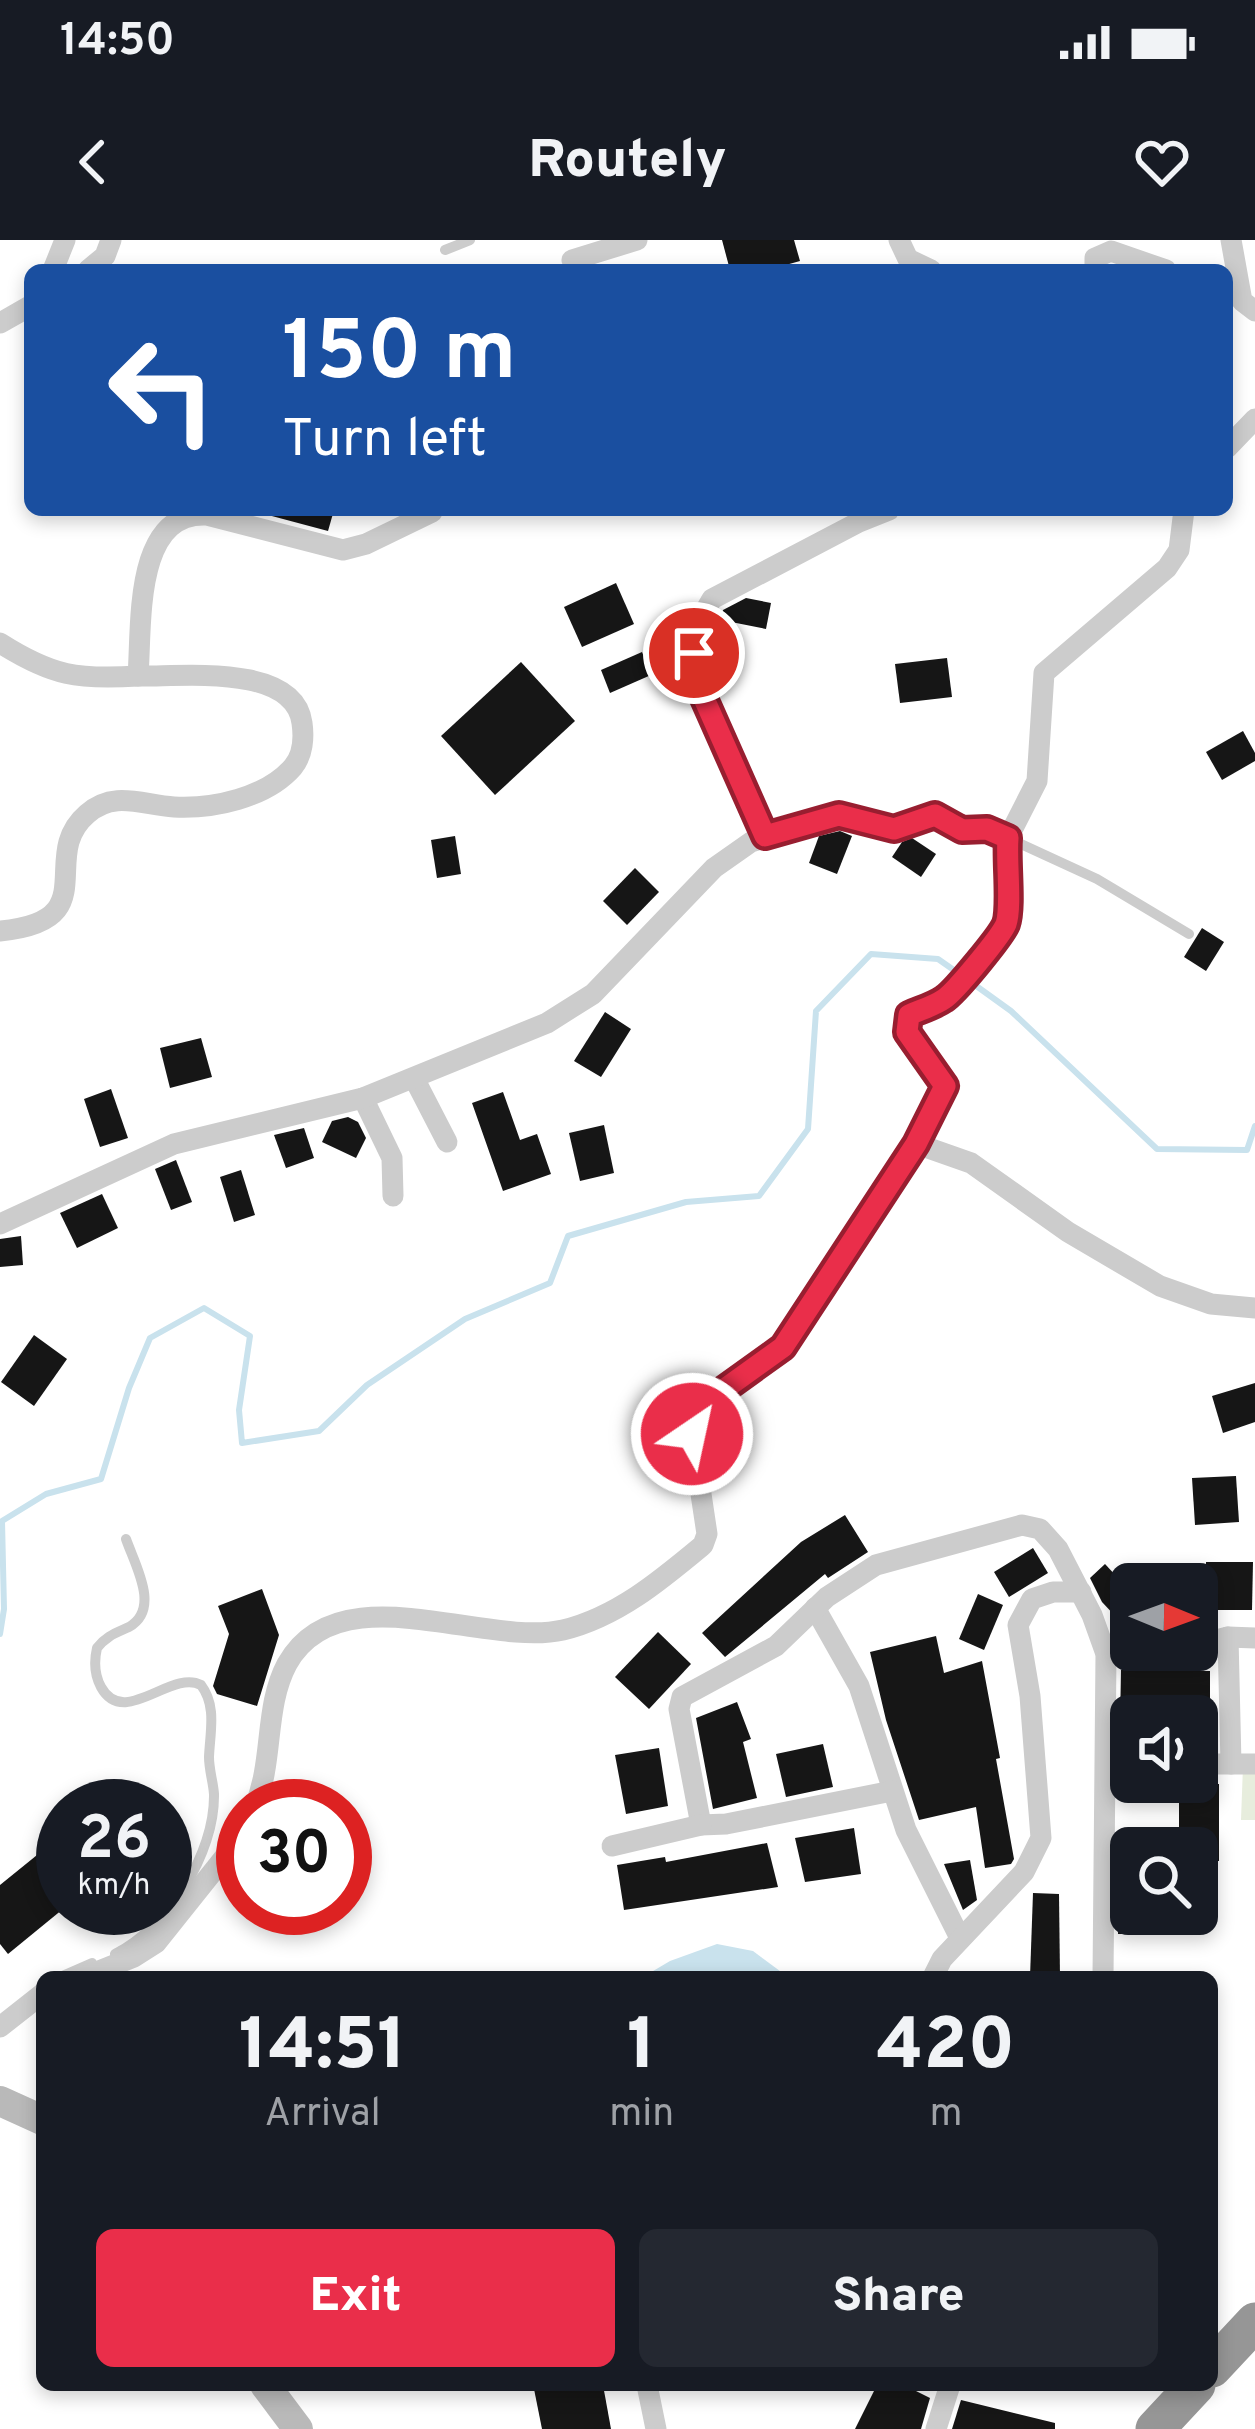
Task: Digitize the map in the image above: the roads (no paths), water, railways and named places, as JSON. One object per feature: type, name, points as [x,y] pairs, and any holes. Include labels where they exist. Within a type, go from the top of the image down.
[{"type":"highway","points":[[1155,2429],[1190,2391]]},
{"type":"main road","points":[[3,2105],[36,2118]]},
{"type":"main road","points":[[270,2391],[298,2429]]},
{"type":"street","points":[[567,256],[637,240]]},
{"type":"street","points":[[899,240],[908,259],[918,264]]},
{"type":"street","points":[[1231,240],[1241,303]]},
{"type":"street","points":[[1095,264],[1095,258],[1111,251],[1149,264]]},
{"type":"street","points":[[1233,442],[1255,419]]},
{"type":"street","points":[[139,676],[148,565],[160,536],[179,520],[198,516]]},
{"type":"street","points":[[216,516],[343,550],[424,516]]},
{"type":"street","points":[[765,836],[696,676],[694,653],[701,619],[712,599],[874,516]]},
{"type":"street","points":[[265,1779],[280,1681],[302,1643],[318,1631],[381,1618],[558,1631],[595,1621],[634,1600],[703,1545],[706,1529],[692,1434],[697,1410],[778,1353],[916,1144],[945,1086],[907,1032],[906,1022],[909,1015],[946,998],[1006,926],[1008,838],[1037,782],[1041,685],[1047,668],[1167,568],[1179,550],[1183,516]]},
{"type":"street","points":[[0,644],[57,674],[241,677],[274,686],[301,714],[303,733],[298,758],[281,777],[217,805],[172,807],[122,799],[107,801],[87,813],[71,835],[65,891],[51,916],[43,923],[0,931]]},
{"type":"street","points":[[0,1223],[174,1144],[363,1098],[547,1023],[584,1002],[714,868],[765,836],[839,815],[894,829],[931,814],[962,830],[987,829],[1008,838]]},
{"type":"street","points":[[415,1080],[447,1142]]},
{"type":"street","points":[[363,1098],[392,1157],[393,1196]]},
{"type":"street","points":[[916,1144],[971,1163],[1068,1232],[1160,1286],[1211,1304],[1255,1307]]},
{"type":"street","points":[[701,1825],[679,1709],[682,1697],[776,1646],[815,1608],[876,1565],[1022,1525],[1040,1528],[1081,1592],[1106,1654],[1103,1971]]},
{"type":"street","points":[[937,1971],[960,1939],[1024,1872],[1041,1838],[1030,1696],[1018,1625],[1022,1613],[1040,1596],[1081,1592]]},
{"type":"street","points":[[815,1608],[859,1686],[892,1792],[926,1875],[960,1939]]},
{"type":"street","points":[[1228,1637],[1231,1764]]},
{"type":"street","points":[[1218,1640],[1255,1638]]},
{"type":"street","points":[[1106,1654],[1110,1654]]},
{"type":"street","points":[[1105,1764],[1110,1764]]},
{"type":"street","points":[[1218,1764],[1255,1764]]},
{"type":"street","points":[[612,1846],[701,1825],[892,1792]]},
{"type":"street","points":[[99,1971],[156,1943],[216,1868]]},
{"type":"street","points":[[0,2027],[36,1997]]},
{"type":"street","points":[[648,2391],[656,2429]]},
{"type":"street","points":[[936,2429],[948,2391]]},
{"type":"lane","points":[[445,250],[470,240]]},
{"type":"lane","points":[[1008,838],[1097,879],[1189,934]]},
{"type":"lane","points":[[126,1539],[145,1607],[136,1623],[97,1648],[95,1669],[103,1690],[116,1701],[127,1702],[190,1680],[205,1689],[211,1710],[211,1814],[192,1871]]},
{"type":"lane","points":[[74,1971],[131,1946],[140,1935]]},
{"type":"water","points":[[717,1944],[753,1951],[780,1971],[653,1971]]},
{"type":"waterway","points":[[0,1634],[2,1521],[46,1494],[101,1479],[150,1338],[204,1308],[250,1336],[239,1410],[242,1443],[319,1431],[367,1385],[465,1319],[550,1283],[568,1236],[686,1202],[759,1196],[808,1129],[816,1011],[871,954],[938,959],[958,973]]},
{"type":"waterway","points":[[968,980],[1011,1011],[1157,1149],[1247,1150],[1255,1126]]}]
